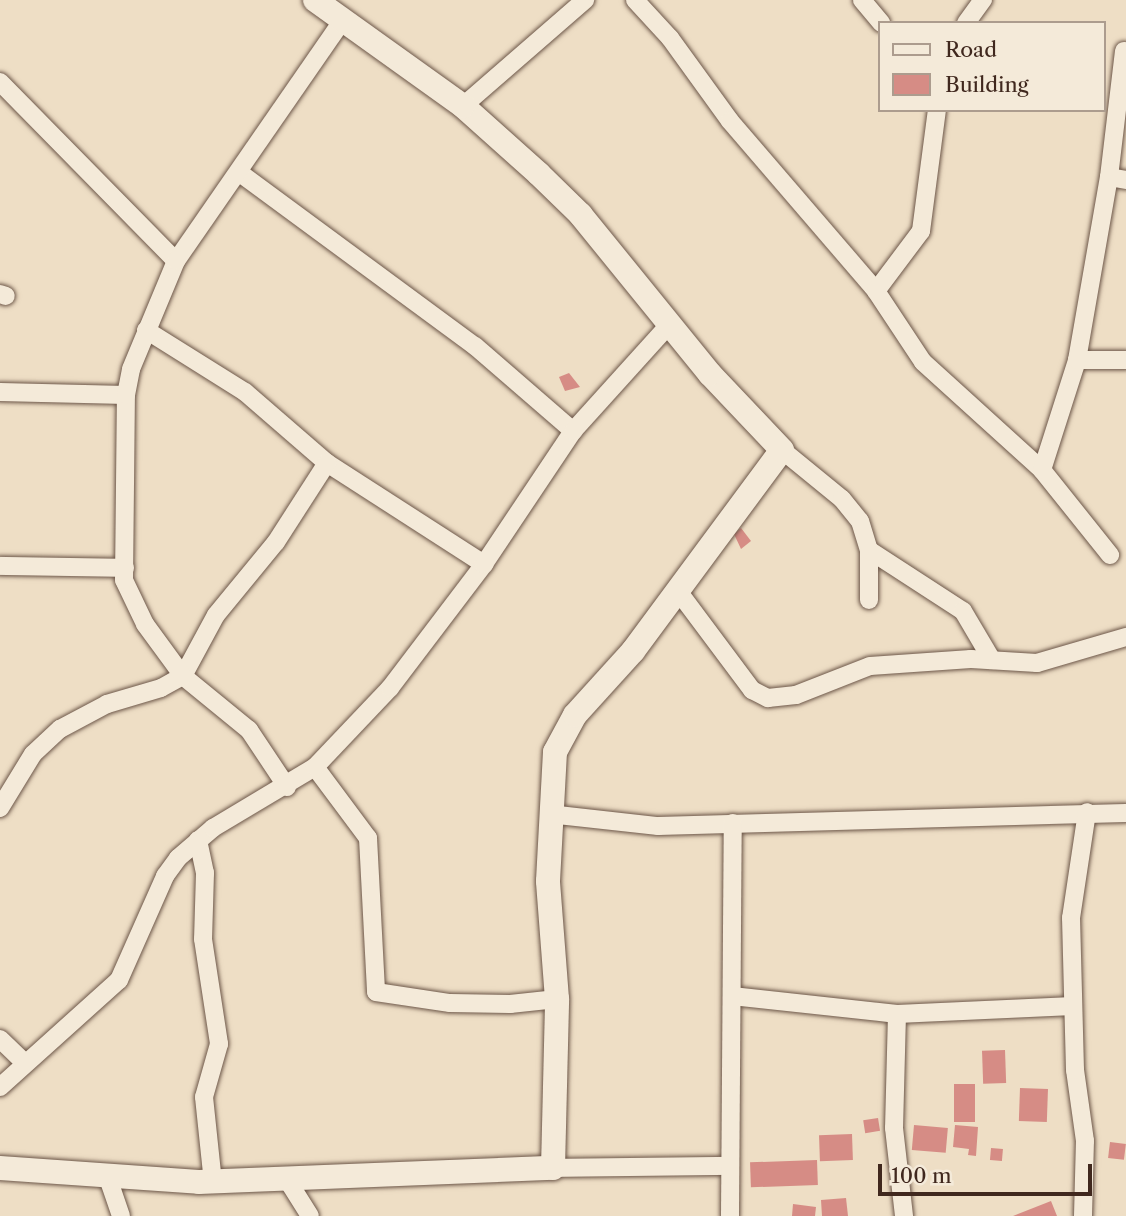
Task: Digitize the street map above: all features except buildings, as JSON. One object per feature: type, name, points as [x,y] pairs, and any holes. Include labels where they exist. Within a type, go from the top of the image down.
[{"type":"street","points":[[463,106],[585,0]]},
{"type":"street","points":[[635,0],[670,38],[730,121],[876,291],[923,362],[1042,470],[1110,555]]},
{"type":"street","points":[[862,0],[879,21]]},
{"type":"street","points":[[967,21],[983,0]]},
{"type":"street","points":[[320,1],[463,106],[581,215],[668,326],[782,450],[842,499],[859,522],[869,550],[869,600]]},
{"type":"street","points":[[287,787],[249,730],[183,676],[130,600],[125,568],[125,395],[146,330],[176,261],[240,173],[343,20]]},
{"type":"street","points":[[1042,470],[1077,360],[1118,178],[1124,51]]},
{"type":"street","points":[[0,82],[176,261]]},
{"type":"street","points":[[876,291],[921,231],[937,112]]},
{"type":"street","points":[[240,173],[475,346],[573,431]]},
{"type":"street","points":[[0,1087],[119,980],[166,876],[198,840],[287,787],[314,767],[390,688],[484,564],[573,431],[668,326]]},
{"type":"street","points":[[146,330],[245,393],[327,463],[484,564]]},
{"type":"street","points":[[1077,360],[1126,360]]},
{"type":"street","points":[[0,392],[125,395]]},
{"type":"street","points":[[553,1168],[557,999],[548,881],[549,814],[561,738],[678,591],[782,450]]},
{"type":"street","points":[[0,808],[33,754],[60,729],[107,704],[161,688],[183,676],[216,615],[276,542],[327,463]]},
{"type":"street","points":[[869,550],[963,611],[992,660]]},
{"type":"street","points":[[0,566],[125,568]]},
{"type":"street","points":[[678,591],[752,690],[768,698],[796,695],[870,666],[992,660],[1037,663],[1126,637]]},
{"type":"street","points":[[314,767],[368,838],[376,992],[462,1003],[510,1004],[557,999]]},
{"type":"street","points":[[1083,1216],[1085,1141],[1075,1070],[1072,908],[1087,812]]},
{"type":"street","points":[[549,814],[615,825],[1126,813]]},
{"type":"street","points":[[730,1216],[728,1166],[733,823]]},
{"type":"street","points":[[198,840],[205,873],[203,939],[219,1044],[204,1097],[213,1182]]},
{"type":"street","points":[[732,996],[897,1014],[1073,1006]]},
{"type":"street","points":[[897,1014],[894,1128],[904,1216]]},
{"type":"street","points":[[0,1039],[25,1063]]},
{"type":"street","points":[[0,1167],[108,1178],[213,1182],[553,1168],[728,1166]]},
{"type":"street","points":[[108,1178],[121,1216]]},
{"type":"street","points":[[288,1181],[310,1216]]}]
